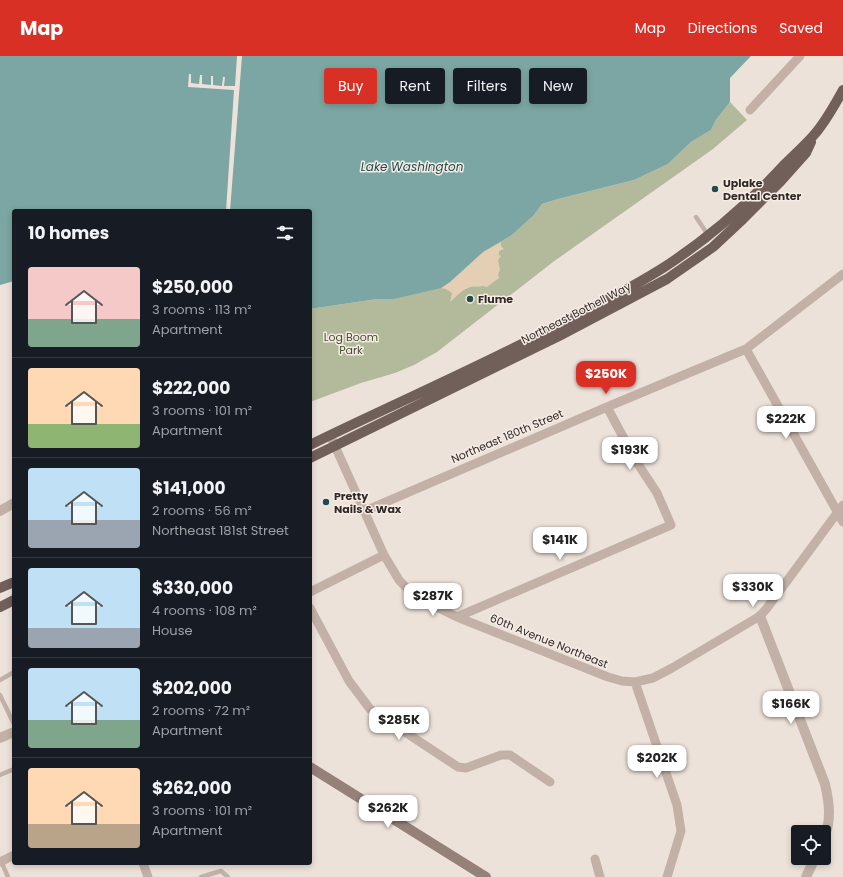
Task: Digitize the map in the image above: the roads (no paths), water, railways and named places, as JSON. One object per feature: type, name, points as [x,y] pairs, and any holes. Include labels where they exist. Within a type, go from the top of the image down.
[{"type":"main road","name":"Northeast Bothell Way","points":[[312,457],[559,336],[667,279],[713,247],[781,181],[806,152],[814,135],[843,90]]},
{"type":"main road","name":"Northeast Bothell Way","points":[[312,444],[556,328],[666,266],[708,236],[741,208],[814,135]]},
{"type":"main road","points":[[0,588],[12,583]]},
{"type":"main road","points":[[0,607],[12,601]]},
{"type":"main road","points":[[312,768],[486,877]]},
{"type":"street","points":[[750,110],[800,56]]},
{"type":"street","name":"Northeast 180th Street","points":[[365,511],[606,406],[746,349],[843,274]]},
{"type":"street","points":[[746,349],[840,508],[843,522]]},
{"type":"street","points":[[457,617],[671,525],[658,493],[636,461],[606,406]]},
{"type":"street","name":"60th Avenue Northeast","points":[[330,435],[384,555],[399,580],[414,596],[457,617],[608,678],[636,682]]},
{"type":"street","points":[[0,511],[12,504]]},
{"type":"street","points":[[667,877],[681,831],[677,805],[636,682],[653,678],[672,668],[760,616],[840,508]]},
{"type":"street","points":[[312,591],[384,555]]},
{"type":"street","points":[[312,612],[349,681],[370,709],[458,767],[466,768],[502,755],[510,755],[550,782]]},
{"type":"street","points":[[760,616],[825,784],[829,800],[830,814],[827,825]]},
{"type":"street","points":[[0,738],[12,733]]},
{"type":"street","points":[[1,861],[12,856]]},
{"type":"street","points":[[595,859],[600,877]]},
{"type":"street","points":[[144,865],[148,877]]},
{"type":"street","points":[[806,877],[812,865]]},
{"type":"lane","points":[[696,217],[708,236]]},
{"type":"lane","points":[[0,680],[12,674]]},
{"type":"lane","points":[[0,695],[12,720]]},
{"type":"lane","points":[[0,775],[12,770]]},
{"type":"lane","points":[[1,861],[8,877]]},
{"type":"lane","points":[[201,877],[221,871],[228,877]]},
{"type":"water","name":"Lake Washington","points":[[0,56],[751,56],[730,78],[730,102],[716,120],[711,130],[691,142],[668,164],[634,180],[542,204],[534,215],[512,235],[483,252],[450,282],[441,288],[394,299],[377,299],[312,309],[312,209],[12,209],[12,282],[0,285]]},
{"type":"place","name":"Uplake Dental Center","points":[[715,189]]},
{"type":"place","name":"Flume","points":[[470,299]]},
{"type":"place","name":"Pretty Nails & Wax","points":[[326,502]]},
{"type":"park label","name":"Log Boom Park","points":[[351,343]]}]
